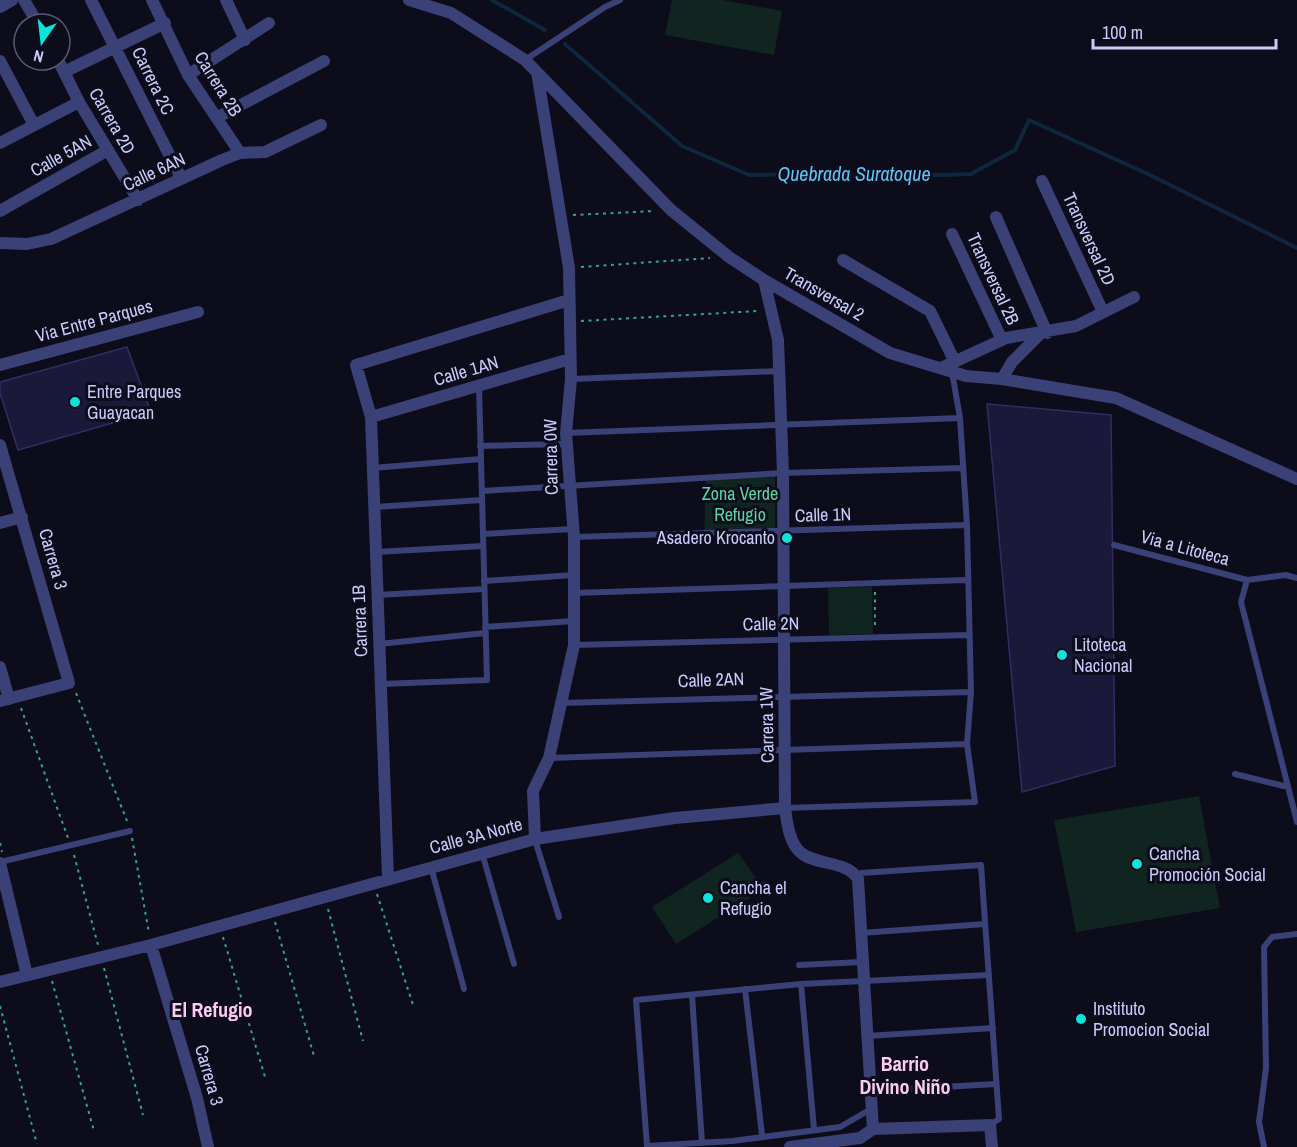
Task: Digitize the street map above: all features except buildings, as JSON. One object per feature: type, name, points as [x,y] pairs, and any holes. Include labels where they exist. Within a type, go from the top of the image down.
[{"type":"street","points":[[0,7],[12,0]]},
{"type":"street","name":"Carrera 2C","points":[[92,0],[181,178]]},
{"type":"street","name":"Carrera 2B","points":[[152,0],[188,75],[240,153]]},
{"type":"street","points":[[226,0],[245,40]]},
{"type":"street","name":"Transversal 2","points":[[409,0],[451,13],[525,60],[537,70],[603,143],[671,210],[729,257],[764,280],[890,353],[949,367],[966,376],[1002,379],[1116,398],[1297,479]]},
{"type":"street","points":[[72,68],[165,23]]},
{"type":"street","points":[[188,75],[268,23]]},
{"type":"street","points":[[0,61],[34,125]]},
{"type":"street","points":[[218,117],[324,61]]},
{"type":"street","name":"Carrera 0W","points":[[535,839],[533,791],[549,758],[574,645],[573,533],[566,439],[571,379],[569,268],[537,70]]},
{"type":"street","name":"Carrera 2D","points":[[64,72],[79,102],[138,200]]},
{"type":"street","points":[[0,143],[79,102]]},
{"type":"street","name":"Calle 6AN","points":[[0,243],[27,244],[51,239],[240,153],[265,152],[321,126]]},
{"type":"street","name":"Calle 5AN","points":[[0,212],[108,150]]},
{"type":"street","name":"Transversal 2D","points":[[1042,181],[1103,312]]},
{"type":"street","points":[[996,216],[1044,333]]},
{"type":"street","name":"Transversal 2B","points":[[952,234],[1002,340]]},
{"type":"street","points":[[843,260],[930,311],[949,367],[1002,340],[1076,326],[1134,297]]},
{"type":"street","name":"Carrera 1W","points":[[764,280],[778,340],[783,473],[786,749],[784,808],[792,838],[799,852],[812,860],[848,869],[858,879]]},
{"type":"street","name":"Carrera 1B","points":[[388,878],[371,417],[356,365],[569,300]]},
{"type":"street","name":"Via Entre Parques","points":[[0,365],[198,312]]},
{"type":"street","points":[[1002,379],[1012,362],[1044,333]]},
{"type":"street","name":"Calle 1AN","points":[[371,417],[570,359]]},
{"type":"street","name":"Carrera 3","points":[[0,446],[69,683]]},
{"type":"street","points":[[0,524],[22,517]]},
{"type":"street","points":[[0,667],[9,699],[69,683]]},
{"type":"street","name":"Calle 3A Norte","points":[[0,982],[151,945],[535,839],[675,818],[784,808]]},
{"type":"street","points":[[0,862],[27,975]]},
{"type":"street","points":[[858,879],[873,1129]]},
{"type":"street","name":"Carrera 3","points":[[151,945],[197,1098],[208,1147]]},
{"type":"street","points":[[790,1147],[860,1142],[873,1129],[990,1125],[992,1147]]},
{"type":"lane","points":[[525,60],[605,7],[620,0]]},
{"type":"lane","points":[[549,758],[967,744],[971,692],[966,525],[960,418],[949,367]]},
{"type":"lane","points":[[571,379],[779,371]]},
{"type":"lane","points":[[381,684],[487,680],[478,386]]},
{"type":"lane","points":[[480,446],[781,425],[960,418]]},
{"type":"lane","points":[[373,468],[481,459]]},
{"type":"lane","points":[[482,491],[783,473],[963,468]]},
{"type":"lane","points":[[374,507],[482,500]]},
{"type":"lane","name":"Calle 1N","points":[[483,534],[782,532],[966,525]]},
{"type":"lane","name":"Via a Litoteca","points":[[1114,544],[1247,580]]},
{"type":"lane","points":[[376,552],[483,546]]},
{"type":"lane","points":[[1297,578],[1286,575],[1247,580],[1242,602],[1297,822]]},
{"type":"lane","points":[[484,581],[574,576]]},
{"type":"lane","points":[[574,593],[783,584],[966,580]]},
{"type":"lane","points":[[377,595],[484,589]]},
{"type":"lane","points":[[379,644],[574,621]]},
{"type":"lane","name":"Calle 2N","points":[[574,645],[969,635]]},
{"type":"lane","name":"Calle 2AN","points":[[561,703],[784,695],[971,692]]},
{"type":"lane","name":"Calle 3A Norte","points":[[784,808],[975,802],[967,744]]},
{"type":"lane","points":[[1235,774],[1288,787]]},
{"type":"lane","points":[[0,862],[71,847],[130,831]]},
{"type":"lane","points":[[535,839],[559,917]]},
{"type":"lane","points":[[482,852],[513,964]]},
{"type":"lane","points":[[858,879],[861,873],[981,865],[999,1119],[990,1125]]},
{"type":"lane","points":[[430,867],[464,989]]},
{"type":"lane","points":[[861,933],[985,924]]},
{"type":"lane","points":[[1264,1147],[1259,1122],[1266,1068],[1264,947],[1272,937],[1297,934]]},
{"type":"lane","points":[[799,965],[862,962]]},
{"type":"lane","points":[[872,1109],[840,1126],[791,1134],[647,1146],[636,1000],[801,984],[989,975]]},
{"type":"lane","points":[[801,984],[814,1129]]},
{"type":"lane","points":[[745,989],[762,1135]]},
{"type":"lane","points":[[692,995],[702,1143]]},
{"type":"lane","points":[[867,1036],[993,1028]]},
{"type":"lane","points":[[870,1091],[996,1084]]},
{"type":"path","points":[[562,215],[671,210]]},
{"type":"path","points":[[569,268],[729,257]]},
{"type":"path","points":[[569,322],[771,310]]},
{"type":"path","points":[[875,582],[876,637]]},
{"type":"path","points":[[69,683],[74,688],[130,831],[151,945]]},
{"type":"path","points":[[9,699],[71,847],[144,1115]]},
{"type":"path","points":[[373,883],[414,1008]]},
{"type":"path","points":[[325,897],[363,1041]]},
{"type":"path","points":[[272,911],[314,1056]]},
{"type":"path","points":[[220,926],[265,1077]]},
{"type":"path","points":[[49,970],[94,1131]]},
{"type":"path","points":[[0,1006],[37,1144]]},
{"type":"green space","points":[[672,0],[723,0],[782,11],[774,55],[665,35]]},
{"type":"green space","name":"Zona Verde Refugio","points":[[775,476],[775,529],[704,532],[706,479]]},
{"type":"green space","points":[[872,587],[873,634],[829,635],[828,588]]},
{"type":"green space","name":"Cancha Promoción Social","points":[[1199,796],[1220,908],[1076,932],[1054,820]]},
{"type":"green space","name":"Cancha el Refugio","points":[[738,853],[764,889],[676,944],[652,907]]},
{"type":"waterway","name":"Quebrada Suratoque","points":[[492,0],[545,30]]},
{"type":"waterway","name":"Quebrada Suratoque","points":[[565,44],[682,146],[749,175],[825,174],[878,177],[971,174],[1015,150],[1029,120],[1150,175],[1297,248]]},
{"type":"place","name":"Entre Parques Guayacan","points":[[75,402]]},
{"type":"place","name":"Asadero Krocanto","points":[[787,538]]},
{"type":"place","name":"Litoteca Nacional","points":[[1062,655]]},
{"type":"place","name":"Cancha Promoción Social","points":[[1137,864]]},
{"type":"place","name":"Cancha el Refugio","points":[[708,898]]},
{"type":"place","name":"Instituto Promocion Social","points":[[1081,1019]]},
{"type":"district","name":"El Refugio","points":[[212,1010]]},
{"type":"district","name":"Barrio Divino Niño","points":[[905,1076]]}]
